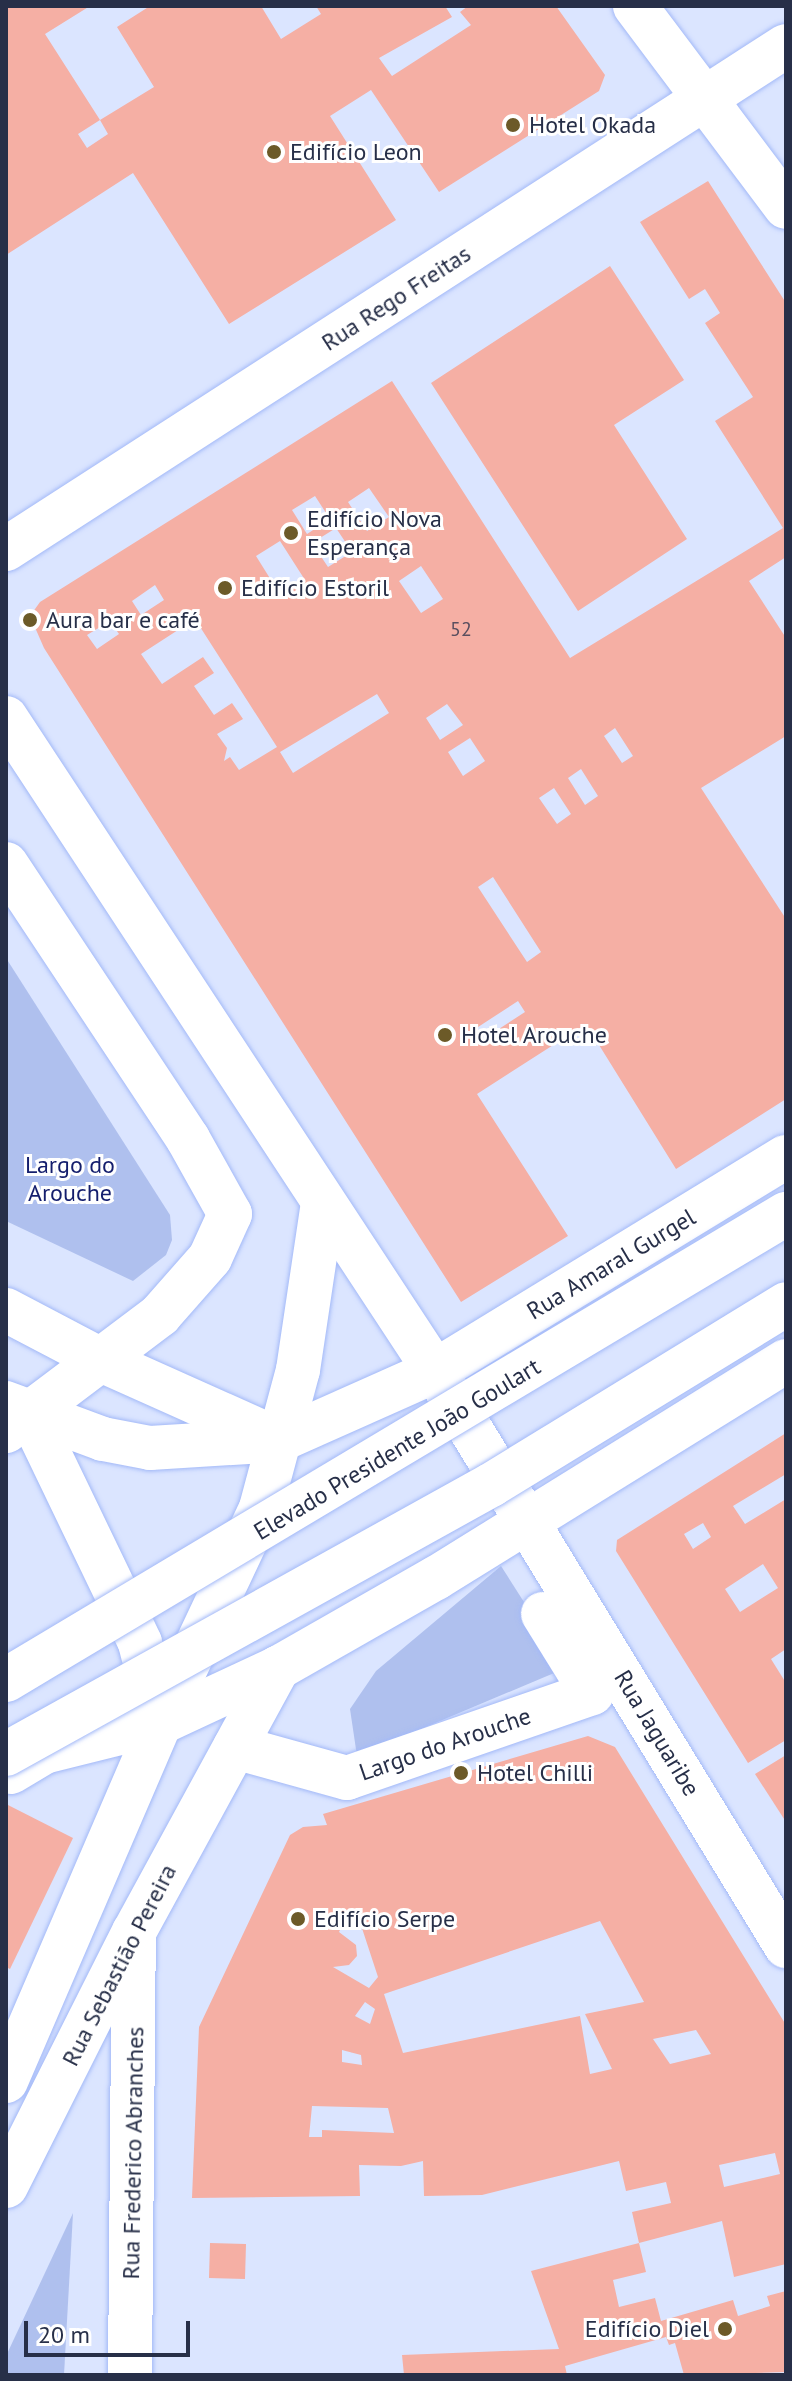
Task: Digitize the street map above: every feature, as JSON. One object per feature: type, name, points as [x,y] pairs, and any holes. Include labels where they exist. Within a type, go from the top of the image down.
[{"type":"main road","points":[[635,6],[786,207]]},
{"type":"main road","name":"Rua Rego Freitas","points":[[6,549],[786,46]]},
{"type":"main road","points":[[6,718],[435,1371],[529,1520]]},
{"type":"main road","points":[[6,864],[188,1139],[230,1214],[200,1269],[160,1315],[103,1361],[14,1416]]},
{"type":"main road","name":"Rua Amaral Gurgel","points":[[435,1371],[786,1157]]},
{"type":"main road","points":[[6,2081],[160,1723],[243,1555],[280,1440],[298,1370],[323,1202]]},
{"type":"main road","name":"Elevado Presidente João Goulart","points":[[6,1680],[786,1214]]},
{"type":"main road","points":[[6,1754],[491,1485],[786,1304]]},
{"type":"main road","points":[[6,1310],[103,1361],[280,1440]]},
{"type":"main road","points":[[6,1775],[44,1752],[160,1723],[278,1668],[529,1520],[786,1361]]},
{"type":"main road","points":[[14,1416],[150,1448],[280,1440],[435,1371]]},
{"type":"main road","points":[[14,1416],[140,1643],[160,1723]]},
{"type":"main road","name":"Rua Jaguaribe","points":[[529,1520],[786,1946]]},
{"type":"main road","name":"Largo do Arouche","points":[[235,1747],[347,1778],[592,1693],[543,1614]]},
{"type":"main road","points":[[235,1747],[278,1668]]},
{"type":"main road","name":"Rua Sebastião Pereira","points":[[6,2186],[134,1932],[235,1747]]},
{"type":"main road","name":"Rua Frederico Abranches","points":[[130,2375],[134,1932]]},
{"type":"green space","name":"Largo do Arouche","points":[[6,958],[170,1215],[172,1240],[166,1255],[133,1281],[6,1221]]},
{"type":"green space","points":[[501,1566],[566,1668],[357,1756],[350,1709],[376,1671]]},
{"type":"green space","points":[[73,2213],[64,2375],[6,2375],[6,2356]]},
{"type":"building","points":[[6,6],[90,6],[45,34],[100,120],[154,87],[117,27],[150,6],[261,6],[281,39],[321,14],[316,6],[445,6],[452,17],[379,58],[392,76],[471,25],[460,12],[468,6],[556,6],[605,75],[599,91],[439,192],[371,90],[330,116],[396,220],[229,324],[133,173],[6,255]],"holes":[[[100,120],[108,134],[87,148],[78,134]]]},
{"type":"building","points":[[708,181],[786,303],[786,557],[749,581],[786,638],[786,736],[701,788],[786,919],[786,1099],[676,1169],[586,1024],[477,1094],[568,1236],[461,1302],[44,648],[30,616],[40,602],[392,381],[570,658],[783,528],[715,421],[753,397],[705,323],[720,313],[705,289],[689,299],[640,222]],"holes":[[[369,488],[389,517],[367,531],[348,502]],[[315,496],[330,519],[307,534],[292,510]],[[336,528],[352,552],[328,567],[312,543]],[[280,541],[305,580],[281,596],[256,556]],[[421,566],[443,599],[421,613],[399,581]],[[155,585],[164,600],[141,615],[132,601]],[[195,619],[277,747],[239,770],[230,757],[224,761],[227,748],[217,734],[243,719],[232,703],[214,715],[194,686],[214,673],[203,657],[162,684],[141,654]],[[110,621],[119,634],[97,649],[87,635]],[[377,694],[389,713],[293,773],[280,752]],[[447,704],[463,725],[440,740],[426,718]],[[615,728],[633,756],[622,763],[604,736]],[[470,738],[485,761],[463,776],[448,752]],[[581,769],[598,796],[585,805],[568,778]],[[554,788],[571,814],[557,824],[539,798]],[[493,877],[541,952],[527,962],[478,887]],[[518,1001],[525,1012],[482,1040],[475,1029]]]},
{"type":"building","points":[[610,266],[684,380],[614,425],[687,539],[578,611],[431,383]]},
{"type":"building","points":[[786,1433],[786,1474],[733,1506],[745,1524],[786,1499],[786,1649],[771,1659],[786,1683],[786,1740],[748,1763],[616,1551],[617,1540]],"holes":[[[703,1523],[711,1537],[693,1549],[684,1534]],[[763,1564],[778,1588],[740,1612],[725,1589]]]},
{"type":"building","points":[[588,1736],[615,1747],[786,2025],[786,2264],[734,2277],[722,2221],[639,2243],[632,2212],[671,2203],[666,2182],[626,2191],[619,2161],[482,2195],[424,2196],[423,2161],[401,2166],[359,2165],[360,2196],[192,2198],[199,2027],[290,1835],[303,1827],[327,1825],[323,1814]],"holes":[[[357,1913],[378,1977],[369,1988],[333,1967],[349,1965],[357,1956],[356,1945],[339,1932],[347,1915]],[[600,1921],[644,2002],[585,2014],[612,2069],[590,2074],[580,2016],[403,2053],[384,1994]],[[365,2002],[375,2009],[370,2024],[355,2016]],[[696,2030],[711,2054],[670,2064],[653,2039]],[[342,2050],[361,2055],[362,2065],[342,2062]],[[312,2106],[388,2108],[394,2133],[322,2130],[322,2137],[309,2137]],[[775,2153],[780,2174],[724,2187],[719,2165]]]},
{"type":"building","points":[[786,1755],[786,1822],[755,1774]]},
{"type":"building","points":[[6,1804],[73,1838],[10,1969],[6,1967]]},
{"type":"building","points":[[210,2243],[246,2244],[245,2279],[209,2278]]},
{"type":"building","points":[[639,2243],[646,2272],[613,2280],[619,2307],[655,2298],[661,2321],[733,2300],[738,2316],[770,2306],[767,2296],[786,2291],[786,2372],[684,2375],[675,2343],[669,2345],[666,2337],[565,2366],[567,2375],[404,2375],[402,2355],[559,2349],[531,2271]]},
{"type":"place","name":"Hotel Okada","points":[[513,125]]},
{"type":"place","name":"Edifício Leon","points":[[274,152]]},
{"type":"place","name":"Edifício Nova Esperança","points":[[291,533]]},
{"type":"place","name":"Edifício Estoril","points":[[225,588]]},
{"type":"place","name":"Aura bar e café","points":[[30,620]]},
{"type":"place","name":"Hotel Arouche","points":[[445,1035]]},
{"type":"place","name":"Hotel Chilli","points":[[461,1773]]},
{"type":"place","name":"Edifício Serpe","points":[[298,1919]]},
{"type":"place","name":"Edifício Diel","points":[[725,2329]]}]
